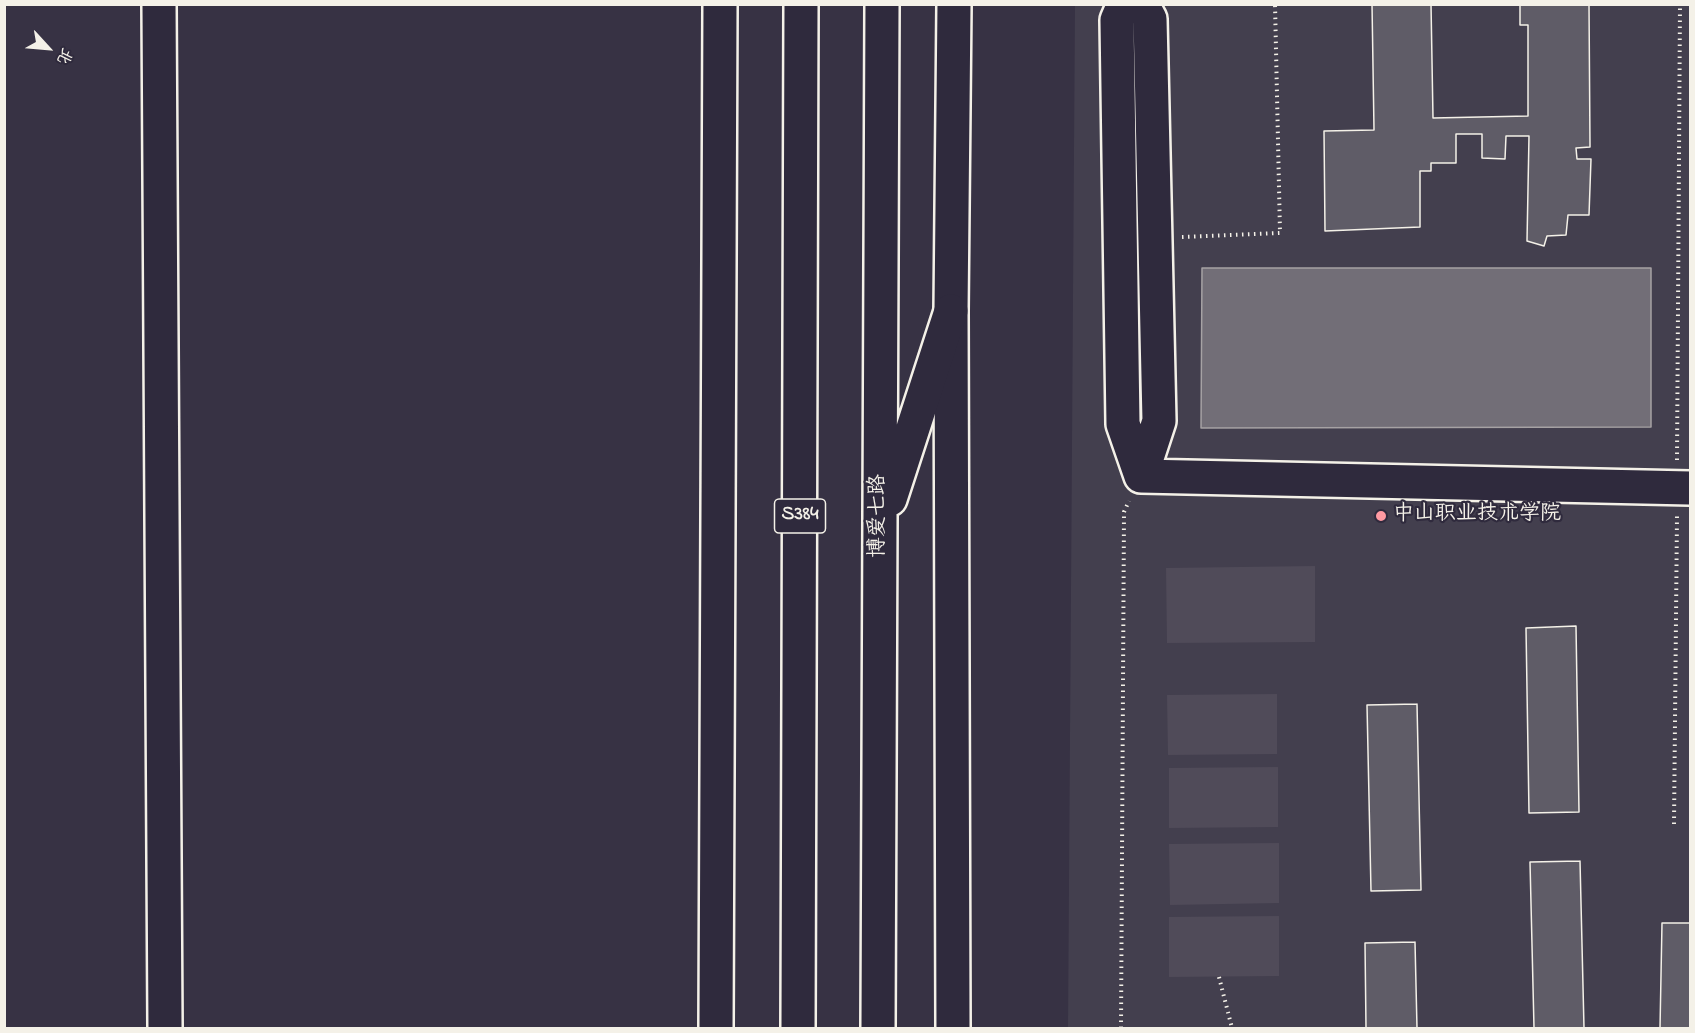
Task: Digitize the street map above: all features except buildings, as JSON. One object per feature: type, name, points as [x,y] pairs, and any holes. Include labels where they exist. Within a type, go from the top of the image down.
[{"type":"main road","points":[[159,4],[165,1029]]},
{"type":"main road","points":[[716,1029],[720,4]]},
{"type":"main road","name":"S384","points":[[798,1029],[801,4]]},
{"type":"main road","name":"博爱七路","points":[[879,1029],[882,4]]},
{"type":"main road","points":[[953,1029],[951,311],[954,4]]},
{"type":"main road","points":[[1124,4],[1117,20],[1123,424],[1141,476]]},
{"type":"main road","points":[[1141,476],[1159,421],[1150,19],[1142,4]]},
{"type":"main road","points":[[880,529],[951,311]]},
{"type":"main road","points":[[1141,476],[1684,488]]},
{"type":"path","points":[[1155,238],[1280,234],[1275,4]]},
{"type":"path","points":[[1674,824],[1684,488],[1680,4]]},
{"type":"path","points":[[1121,1029],[1124,512],[1141,476]]},
{"type":"path","points":[[1219,976],[1232,1029]]},
{"type":"shaded area","name":"中山职业技术学院","points":[[1075,5],[1690,5],[1690,1028],[1068,1028]]},
{"type":"shaded area","points":[[1202,268],[1651,268],[1651,427],[1201,428]]},
{"type":"shaded area","points":[[1315,566],[1315,642],[1167,643],[1166,568]]},
{"type":"shaded area","points":[[1277,694],[1277,754],[1168,755],[1167,695]]},
{"type":"shaded area","points":[[1278,767],[1278,827],[1169,828],[1169,768]]},
{"type":"shaded area","points":[[1279,843],[1279,903],[1170,905],[1169,844]]},
{"type":"shaded area","points":[[1279,916],[1279,976],[1169,977],[1169,917]]},
{"type":"place","name":"中山职业技术学院","points":[[1381,516]]}]
